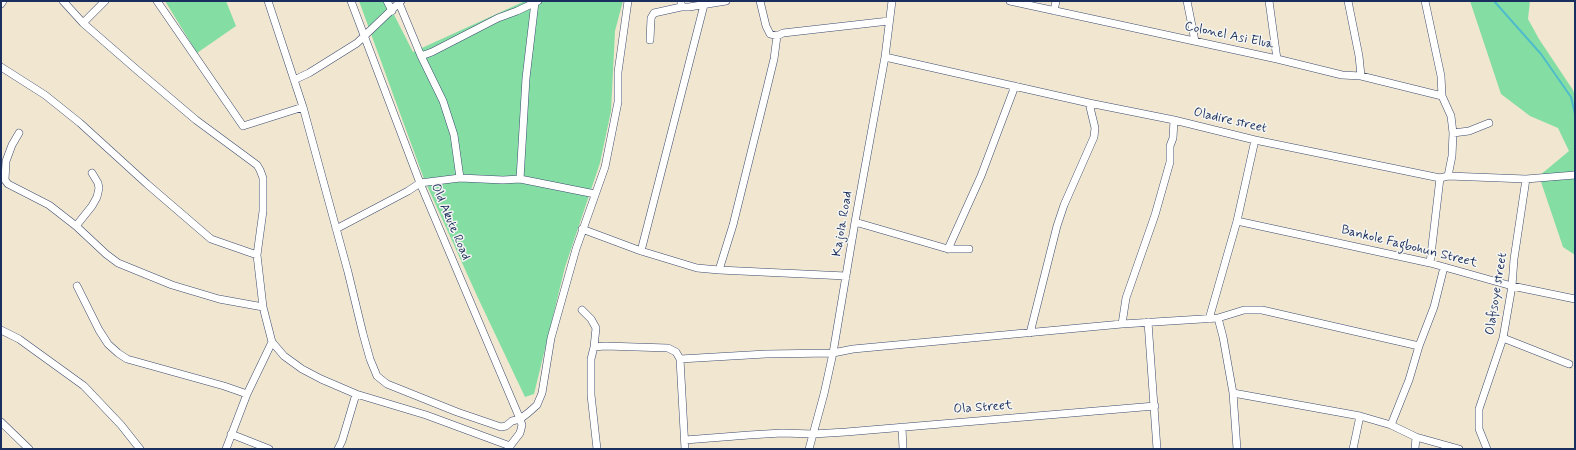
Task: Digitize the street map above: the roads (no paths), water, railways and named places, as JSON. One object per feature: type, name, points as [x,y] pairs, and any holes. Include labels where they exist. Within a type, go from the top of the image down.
[{"type":"street","points":[[63,1],[83,23],[196,120],[257,165],[263,178],[263,211],[257,255],[264,307],[272,342],[284,356],[302,369],[356,394],[426,415],[510,447],[520,432],[522,426],[520,419]]},
{"type":"street","points":[[83,23],[105,1]]},
{"type":"street","points":[[157,1],[243,126],[303,107]]},
{"type":"street","points":[[268,1],[303,107],[326,185],[363,334],[370,360],[377,376],[387,384],[450,410],[501,427],[506,426],[512,421],[520,419],[537,405],[542,393],[551,338],[582,229],[605,167],[618,102],[618,72],[628,1]]},
{"type":"street","name":"Old Akute Road","points":[[352,1],[420,183],[520,419]]},
{"type":"street","points":[[387,1],[392,11]]},
{"type":"street","points":[[520,179],[526,78],[536,1]]},
{"type":"street","points":[[421,56],[536,1]]},
{"type":"street","points":[[650,40],[651,18],[654,13],[681,4],[704,5],[726,1]]},
{"type":"street","points":[[760,1],[766,26],[770,34],[777,36],[784,33],[889,20]]},
{"type":"street","name":"Kajola Road","points":[[809,449],[824,394],[833,353],[885,57],[892,1]]},
{"type":"street","name":"Colonel Asi Elua","points":[[1010,1],[1277,59],[1342,75],[1361,76],[1442,96]]},
{"type":"street","points":[[1054,11],[1056,1]]},
{"type":"street","points":[[1187,1],[1195,41]]},
{"type":"street","points":[[1269,1],[1277,59]]},
{"type":"street","points":[[1348,1],[1359,56],[1361,76]]},
{"type":"street","points":[[1425,1],[1441,76],[1442,96],[1451,116],[1453,133],[1452,156],[1448,176]]},
{"type":"street","points":[[294,80],[309,73],[350,48],[392,11],[400,2],[421,56],[443,101],[454,135],[460,178]]},
{"type":"street","points":[[641,251],[704,5]]},
{"type":"street","points":[[719,270],[733,225],[774,59],[777,36]]},
{"type":"street","name":"Oladire street","points":[[885,57],[1090,103],[1174,120],[1255,140],[1440,178],[1448,176],[1526,179],[1574,175]]},
{"type":"street","points":[[1,67],[45,95],[211,239],[257,255]]},
{"type":"street","points":[[948,249],[982,176],[1015,86]]},
{"type":"street","points":[[1030,333],[1056,226],[1094,137],[1095,128],[1090,103]]},
{"type":"street","points":[[1122,324],[1126,298],[1155,215],[1170,162],[1170,146],[1173,138],[1174,120]]},
{"type":"street","points":[[1453,133],[1469,131],[1490,123]]},
{"type":"street","points":[[19,133],[4,159],[4,176],[8,184],[49,205],[76,226],[118,263],[172,285],[219,298],[264,307]]},
{"type":"street","points":[[1209,319],[1237,221],[1255,140]]},
{"type":"street","points":[[76,226],[92,206],[97,197],[99,188],[98,183],[92,173]]},
{"type":"street","points":[[336,229],[408,191],[420,183],[460,178],[503,180],[520,179],[595,194]]},
{"type":"street","points":[[1430,263],[1440,178]]},
{"type":"street","name":"Olafisoye street","points":[[1487,449],[1479,429],[1479,410],[1503,338],[1512,286],[1514,260],[1526,179]]},
{"type":"street","name":"Bankole Fagbohun Street","points":[[1237,221],[1430,263],[1512,286],[1575,299]]},
{"type":"street","points":[[855,222],[948,249],[969,249]]},
{"type":"street","points":[[582,229],[641,251],[697,268],[846,276]]},
{"type":"street","points":[[1391,425],[1409,380],[1419,346],[1434,307],[1444,267]]},
{"type":"street","points":[[77,286],[99,330],[108,344],[127,359],[224,386],[247,394]]},
{"type":"street","points":[[582,310],[596,328],[594,348],[591,358],[591,395],[597,449]]},
{"type":"street","points":[[680,359],[780,353],[833,353],[853,349],[1122,324],[1209,319],[1218,318],[1244,310],[1262,310],[1419,346]]},
{"type":"street","points":[[1218,318],[1223,337],[1232,393],[1237,449]]},
{"type":"street","points":[[1148,322],[1158,449]]},
{"type":"street","points":[[1,330],[18,339],[84,386],[121,425],[140,449]]},
{"type":"street","points":[[1503,338],[1569,364]]},
{"type":"street","points":[[226,449],[247,394],[272,342]]},
{"type":"street","points":[[594,348],[605,346],[668,348],[676,352],[680,359],[685,449]]},
{"type":"street","points":[[1232,393],[1360,416],[1391,425],[1416,437],[1459,449]]},
{"type":"street","points":[[338,449],[342,441],[356,394]]},
{"type":"street","name":"Ola Street","points":[[685,440],[776,433],[813,434],[1155,406]]},
{"type":"street","points":[[1353,449],[1360,416]]},
{"type":"street","points":[[1,422],[29,449]]},
{"type":"street","points":[[902,427],[903,449]]},
{"type":"street","points":[[231,434],[269,449]]},
{"type":"street","points":[[1415,449],[1416,437]]},
{"type":"waterway","points":[[1494,1],[1541,54],[1571,97],[1575,114]]}]
